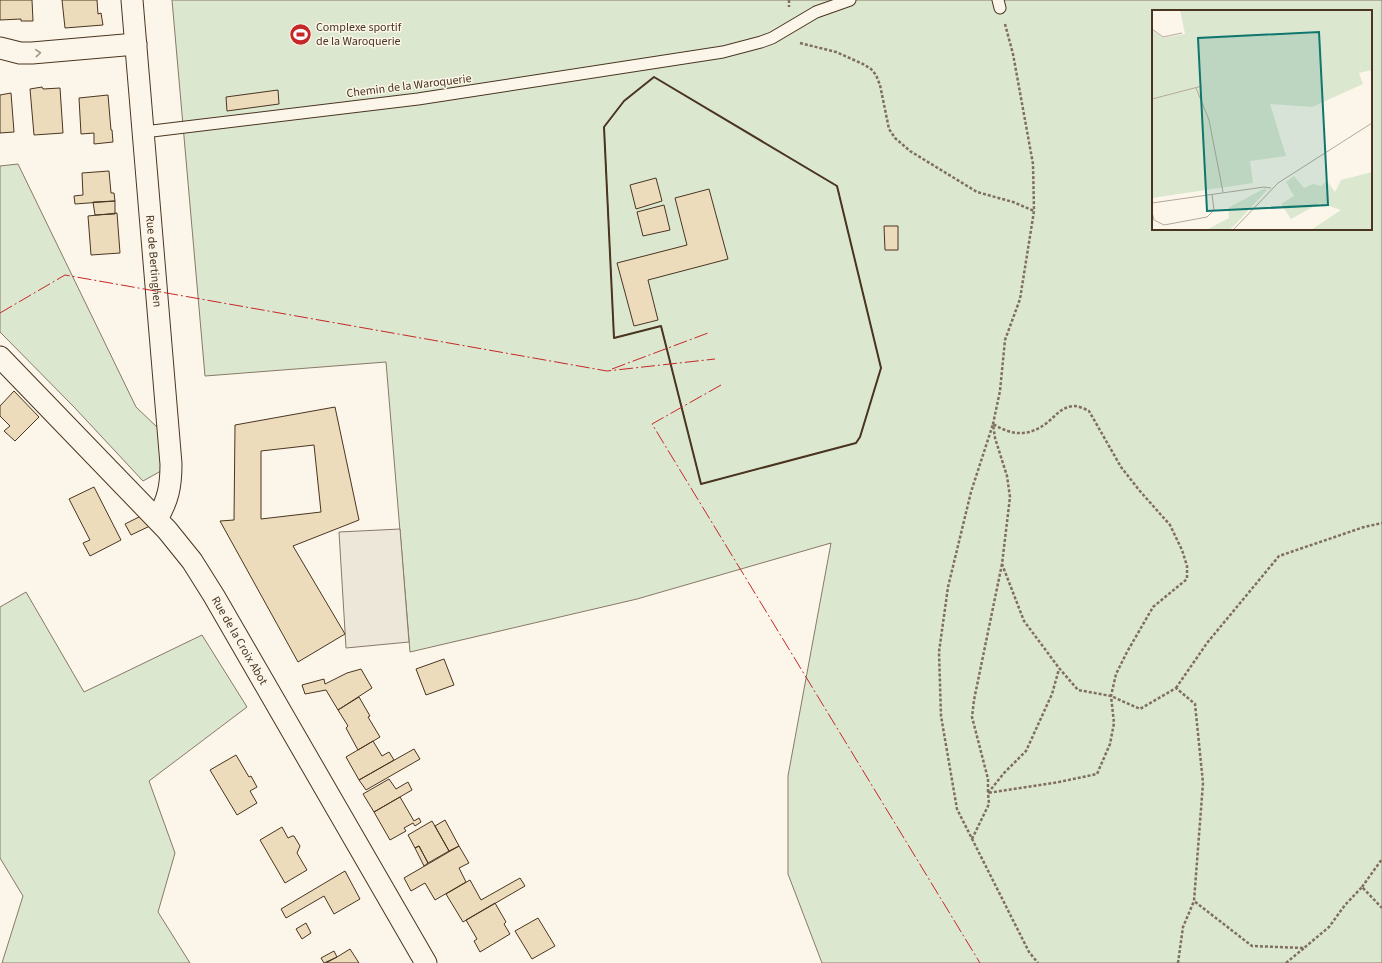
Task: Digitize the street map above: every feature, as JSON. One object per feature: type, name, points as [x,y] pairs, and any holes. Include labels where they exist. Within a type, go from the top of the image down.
[{"type":"street","name":"Rue de Bertinghen","points":[[132,0],[171,464],[171,485],[167,502],[157,519]]},
{"type":"street","points":[[0,48],[20,53],[32,54],[136,44]]},
{"type":"street","name":"Rue de la Croix Abot","points":[[0,357],[168,530],[199,570],[426,963]]},
{"type":"lane","name":"Chemin de la Waroquerie","points":[[144,132],[418,100],[723,52],[752,45],[772,38],[816,12],[850,0]]},
{"type":"path","points":[[999,4],[1013,54],[1033,164],[1034,211],[1020,299],[1005,340],[1000,391],[993,424],[971,492],[948,586],[939,652],[941,716],[957,809],[1029,952],[1038,963]]},
{"type":"path","points":[[772,38],[836,52],[864,64],[876,75],[880,85],[889,129],[901,144],[977,192],[1013,202],[1034,211]]},
{"type":"path","points":[[988,793],[1059,782],[1097,774],[1110,744],[1114,723],[1111,696],[1116,674],[1153,607],[1188,579],[1187,566],[1182,550],[1170,525],[1121,467],[1089,411],[1075,406],[1060,410],[1037,429],[1020,434],[1005,431],[993,424]]},
{"type":"path","points":[[972,839],[989,804],[988,778],[972,717],[974,700],[1002,564],[1010,497],[1007,476],[995,438],[993,424]]},
{"type":"path","points":[[1002,564],[1024,621],[1059,668],[1078,690],[1111,696],[1140,709],[1176,688],[1207,643],[1279,556],[1364,527],[1382,523]]},
{"type":"path","points":[[988,793],[1004,773],[1026,751],[1052,694],[1059,668]]},
{"type":"path","points":[[1176,688],[1195,704],[1203,783],[1194,901],[1182,927],[1178,963]]},
{"type":"path","points":[[1286,963],[1329,927],[1345,905],[1362,887],[1382,859]]},
{"type":"path","points":[[1362,887],[1382,908]]},
{"type":"path","points":[[1194,901],[1252,946],[1304,948]]},
{"type":"green space","points":[[172,0],[1382,0],[1382,963],[822,963],[788,874],[788,776],[831,543],[637,599],[410,652],[386,362],[205,376]]},
{"type":"green space","points":[[18,164],[136,407],[158,428],[161,471],[143,481],[74,407],[0,332],[0,166]]},
{"type":"green space","points":[[26,592],[84,692],[202,635],[247,707],[149,781],[175,853],[158,912],[190,963],[2,963],[23,896],[0,858],[0,607]]},
{"type":"shaded area","points":[[400,529],[409,642],[346,648],[339,532]]},
{"type":"building","points":[[0,0],[32,0],[33,21],[21,21],[21,19],[0,20]]},
{"type":"building","points":[[62,0],[97,0],[98,14],[101,13],[103,25],[65,28]]},
{"type":"building","points":[[42,87],[43,89],[60,88],[63,133],[34,135],[30,89]]},
{"type":"building","points":[[278,90],[279,104],[227,111],[226,97]]},
{"type":"building","points":[[11,93],[14,132],[0,133],[0,95]]},
{"type":"building","points":[[108,95],[113,142],[94,144],[94,133],[81,134],[79,98]]},
{"type":"building","points":[[109,171],[111,193],[114,193],[115,201],[75,204],[74,196],[83,195],[82,173]]},
{"type":"building","points":[[656,178],[662,201],[636,209],[630,185]]},
{"type":"building","points":[[709,189],[728,259],[648,280],[658,320],[634,326],[617,263],[687,245],[675,198]]},
{"type":"building","points":[[115,201],[115,214],[95,215],[93,202]]},
{"type":"building","points":[[664,205],[670,230],[643,236],[637,212]]},
{"type":"building","points":[[117,213],[120,253],[91,255],[88,216]]},
{"type":"building","points":[[884,226],[898,226],[898,250],[885,250]]},
{"type":"building","points":[[14,391],[39,417],[15,441],[4,431],[10,426],[0,416],[0,406]]},
{"type":"building","points":[[335,407],[359,520],[293,546],[345,634],[298,662],[220,521],[234,520],[235,425]],"holes":[[[314,445],[321,512],[261,519],[261,451]]]},
{"type":"building","points":[[94,487],[121,540],[90,556],[83,543],[90,540],[69,499]]},
{"type":"building","points":[[143,515],[152,525],[131,535],[125,524]]},
{"type":"building","points":[[444,659],[454,685],[426,695],[416,669]]},
{"type":"building","points":[[361,669],[372,688],[338,710],[326,690],[305,694],[302,685],[324,679],[325,684],[347,673]]},
{"type":"building","points":[[359,697],[370,716],[368,717],[380,737],[358,750],[346,728],[348,726],[338,710]]},
{"type":"building","points":[[373,741],[382,756],[389,752],[394,760],[359,780],[346,757]]},
{"type":"building","points":[[414,749],[420,759],[366,790],[359,780]]},
{"type":"building","points":[[236,755],[249,777],[251,776],[257,787],[250,791],[257,803],[237,815],[210,770]]},
{"type":"building","points":[[389,779],[396,789],[408,782],[412,790],[374,812],[363,794]]},
{"type":"building","points":[[400,797],[414,821],[419,818],[421,822],[415,826],[413,823],[404,828],[406,831],[390,840],[374,812]]},
{"type":"building","points":[[445,820],[459,846],[449,851],[435,826]]},
{"type":"building","points":[[432,821],[449,851],[428,863],[419,846],[415,848],[408,835]]},
{"type":"building","points":[[282,827],[288,838],[294,836],[300,846],[297,853],[307,870],[285,883],[260,840]]},
{"type":"building","points":[[419,846],[428,863],[424,866],[415,848]]},
{"type":"building","points":[[459,846],[469,863],[459,868],[466,882],[435,900],[425,883],[411,891],[404,878]]},
{"type":"building","points":[[345,871],[360,899],[334,914],[324,896],[286,918],[281,909]]},
{"type":"building","points":[[520,878],[525,886],[463,922],[446,894],[470,880],[481,900]]},
{"type":"building","points":[[495,903],[506,922],[504,924],[510,934],[480,952],[474,941],[477,939],[466,920]]},
{"type":"building","points":[[538,918],[555,946],[532,959],[515,931]]},
{"type":"building","points":[[306,923],[311,933],[302,939],[296,929]]},
{"type":"building","points":[[350,949],[359,963],[326,963],[337,957]]},
{"type":"building","points":[[334,951],[337,957],[324,963],[321,958]]},
{"type":"fence","points":[[654,77],[837,186],[881,368],[860,437],[856,443],[701,484],[661,326],[614,338],[604,127],[624,101],[654,77]]},
{"type":"wall","points":[[654,77],[837,186],[881,368],[860,437],[856,443],[701,484],[661,326],[614,338],[604,127],[624,101],[654,77]]},
{"type":"power","points":[[0,313],[65,275],[607,371],[715,359]]},
{"type":"power","points":[[612,369],[708,333]]},
{"type":"power","points":[[721,385],[652,424],[980,963]]},
{"type":"place","name":"Complexe sportif de la Waroquerie","points":[[300,34]]}]
